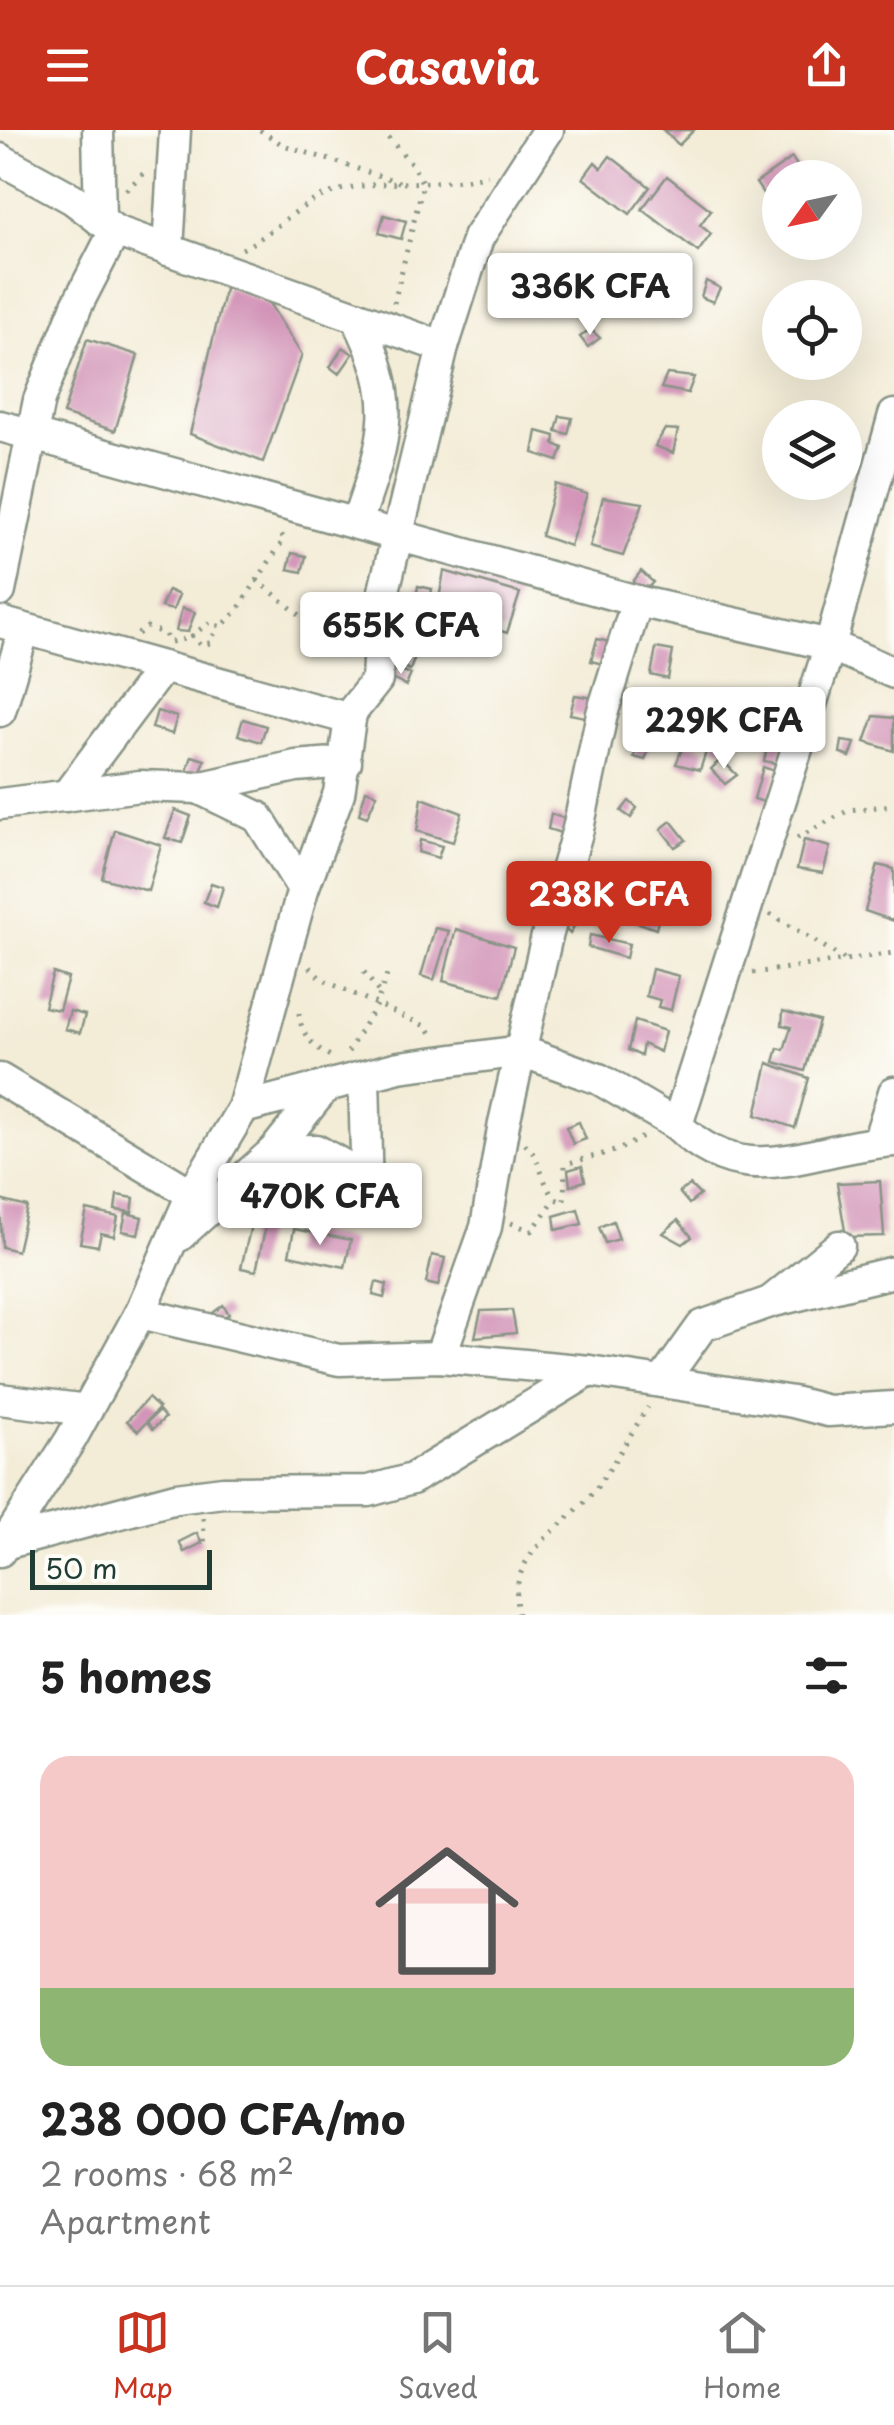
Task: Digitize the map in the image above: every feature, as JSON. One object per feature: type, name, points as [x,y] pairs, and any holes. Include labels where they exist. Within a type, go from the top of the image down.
[{"type":"street","points":[[0,591],[30,434],[107,226],[98,130]]},
{"type":"street","points":[[168,250],[175,130]]},
{"type":"street","points":[[2,1547],[88,1410],[140,1314],[192,1194],[242,1108],[304,889],[339,794],[350,718],[377,680],[381,603],[443,347],[478,238],[548,130]]},
{"type":"street","points":[[0,159],[73,199],[107,226],[443,347]]},
{"type":"street","points":[[356,316],[380,362],[387,420],[357,522]]},
{"type":"street","points":[[670,1120],[724,976],[830,646],[894,415]]},
{"type":"street","points":[[0,426],[636,600],[830,646],[894,673]]},
{"type":"street","points":[[384,438],[418,446]]},
{"type":"street","points":[[440,1358],[486,1227],[498,1148],[521,1050],[602,714],[636,600]]},
{"type":"street","points":[[0,711],[12,625],[350,718]]},
{"type":"street","points":[[66,796],[163,668]]},
{"type":"street","points":[[198,788],[296,766],[346,762]]},
{"type":"street","points":[[296,766],[339,794]]},
{"type":"street","points":[[0,804],[171,784],[198,788],[258,817],[304,889]]},
{"type":"street","points":[[242,1108],[342,1075],[521,1050],[599,1079],[670,1120],[696,1144],[746,1165],[886,1142],[894,1092]]},
{"type":"street","points":[[171,1243],[274,1152],[342,1075]]},
{"type":"street","points":[[274,1152],[316,1150],[367,1188],[342,1075]]},
{"type":"street","points":[[0,1078],[192,1194]]},
{"type":"street","points":[[770,1302],[840,1246]]},
{"type":"street","points":[[662,1382],[702,1326],[770,1302],[894,1272]]},
{"type":"street","points":[[140,1314],[339,1360],[440,1358],[589,1372],[828,1411],[894,1407]]},
{"type":"street","points":[[2,1547],[176,1498],[222,1492],[369,1491],[412,1478],[589,1372]]},
{"type":"street","points":[[0,1399],[88,1410]]},
{"type":"path","points":[[260,130],[283,145],[409,185]]},
{"type":"path","points":[[381,130],[412,164],[424,184],[387,327]]},
{"type":"path","points":[[210,264],[259,240],[304,205],[330,193],[357,186],[470,179],[524,165]]},
{"type":"path","points":[[191,635],[200,645],[210,643],[218,626],[237,611],[284,540],[269,515],[272,499]]},
{"type":"path","points":[[257,580],[377,680]]},
{"type":"path","points":[[163,668],[164,652],[173,638],[191,635],[210,622],[218,626]]},
{"type":"path","points":[[765,848],[810,834],[849,810],[894,805]]},
{"type":"path","points":[[748,902],[848,962]]},
{"type":"path","points":[[724,976],[894,953]]},
{"type":"path","points":[[285,956],[306,962],[321,979],[427,1026],[450,1060]]},
{"type":"path","points":[[364,972],[380,994]]},
{"type":"path","points":[[376,1004],[388,972]]},
{"type":"path","points":[[299,1010],[300,1028],[342,1075]]},
{"type":"path","points":[[498,1148],[522,1142],[534,1152],[545,1188],[564,1202],[565,1164],[618,1150],[670,1120]]},
{"type":"path","points":[[486,1227],[499,1220],[532,1231],[555,1199]]},
{"type":"path","points":[[518,1615],[518,1576],[524,1564],[595,1490],[662,1382]]},
{"type":"building","points":[[663,130],[694,130],[679,145]]},
{"type":"building","points":[[610,156],[650,187],[630,214],[583,178],[595,162],[601,168]]},
{"type":"building","points":[[667,176],[711,210],[700,225],[711,234],[698,252],[642,209]]},
{"type":"building","points":[[384,215],[406,221],[401,239],[379,233]]},
{"type":"building","points":[[616,265],[628,274],[615,292],[603,283]]},
{"type":"building","points":[[706,281],[720,288],[713,302],[701,297]]},
{"type":"building","points":[[226,285],[269,303],[302,355],[263,462],[190,434]]},
{"type":"building","points":[[590,329],[600,338],[588,347],[580,337]]},
{"type":"building","points":[[87,339],[138,355],[115,431],[63,414]]},
{"type":"building","points":[[343,347],[353,354],[339,374],[330,367]]},
{"type":"building","points":[[667,374],[694,377],[688,393],[661,388]]},
{"type":"building","points":[[560,416],[572,418],[568,434],[556,431]]},
{"type":"building","points":[[665,429],[678,430],[673,453],[655,446]]},
{"type":"building","points":[[537,431],[555,436],[554,444],[563,448],[558,461],[533,453]]},
{"type":"building","points":[[555,484],[587,494],[570,546],[541,536]]},
{"type":"building","points":[[603,497],[643,503],[623,556],[590,547]]},
{"type":"building","points":[[292,553],[306,556],[302,572],[288,569]]},
{"type":"building","points":[[444,571],[520,593],[507,633],[437,610]]},
{"type":"building","points":[[641,571],[653,582],[643,593],[632,583]]},
{"type":"building","points":[[418,586],[432,589],[428,611],[414,610]]},
{"type":"building","points":[[168,590],[179,595],[173,610],[161,607]]},
{"type":"building","points":[[182,608],[195,612],[188,632],[176,631]]},
{"type":"building","points":[[597,639],[613,643],[607,665],[591,661]]},
{"type":"building","points":[[404,644],[418,649],[410,670],[398,665]]},
{"type":"building","points":[[656,648],[673,651],[668,679],[651,675]]},
{"type":"building","points":[[396,669],[411,674],[406,686],[392,679]]},
{"type":"building","points":[[575,695],[601,699],[596,719],[570,714]]},
{"type":"building","points":[[650,700],[661,704],[653,728],[641,723]]},
{"type":"building","points":[[157,711],[177,717],[172,734],[152,728]]},
{"type":"building","points":[[874,716],[894,718],[894,751],[865,742]]},
{"type":"building","points":[[243,719],[266,726],[261,742],[238,735]]},
{"type":"building","points":[[642,730],[654,733],[651,741],[639,738]]},
{"type":"building","points":[[716,737],[732,740],[727,751],[714,746]]},
{"type":"building","points":[[769,738],[785,742],[779,764],[764,761]]},
{"type":"building","points":[[685,741],[707,749],[700,770],[676,764]]},
{"type":"building","points":[[842,741],[855,743],[850,757],[840,753]]},
{"type":"building","points":[[637,744],[650,746],[645,760],[634,757]]},
{"type":"building","points":[[192,756],[205,760],[198,781],[185,777]]},
{"type":"building","points":[[721,759],[737,775],[725,784],[711,769]]},
{"type":"building","points":[[763,767],[777,772],[767,803],[754,799]]},
{"type":"building","points":[[366,790],[377,794],[367,817],[359,814]]},
{"type":"building","points":[[422,798],[462,813],[453,842],[417,831]]},
{"type":"building","points":[[629,801],[637,808],[631,818],[621,811]]},
{"type":"building","points":[[175,810],[191,816],[182,843],[165,838]]},
{"type":"building","points":[[551,814],[566,819],[564,834],[548,829]]},
{"type":"building","points":[[671,821],[686,840],[675,847],[661,829]]},
{"type":"building","points":[[115,830],[161,845],[148,891],[102,878]]},
{"type":"building","points":[[420,840],[442,846],[438,858],[418,852]]},
{"type":"building","points":[[804,840],[830,847],[823,873],[797,869]]},
{"type":"building","points":[[878,865],[894,869],[894,921],[865,911]]},
{"type":"building","points":[[211,883],[223,887],[217,907],[204,902]]},
{"type":"building","points":[[632,905],[660,912],[656,929],[628,919]]},
{"type":"building","points":[[566,912],[578,918],[570,934],[560,924]]},
{"type":"building","points":[[435,928],[449,931],[434,980],[421,976]]},
{"type":"building","points":[[456,929],[514,947],[501,996],[443,981]]},
{"type":"building","points":[[590,935],[629,944],[626,958],[588,947]]},
{"type":"building","points":[[652,969],[679,976],[671,1010],[658,1007],[660,1000],[646,996]]},
{"type":"building","points":[[53,973],[68,978],[59,1010],[44,1007]]},
{"type":"building","points":[[70,1011],[85,1015],[80,1033],[65,1029]]},
{"type":"building","points":[[783,1011],[819,1021],[805,1071],[774,1062],[778,1048],[784,1050],[791,1027],[782,1025]]},
{"type":"building","points":[[635,1021],[665,1031],[660,1052],[643,1044],[641,1056],[628,1050]]},
{"type":"building","points":[[768,1063],[809,1078],[795,1128],[756,1115]]},
{"type":"building","points":[[579,1122],[586,1139],[573,1144],[566,1127]]},
{"type":"building","points":[[582,1166],[585,1181],[570,1186],[568,1170]]},
{"type":"building","points":[[273,1176],[283,1179],[279,1194],[268,1191]]},
{"type":"building","points":[[880,1181],[884,1236],[846,1237],[837,1183]]},
{"type":"building","points":[[690,1185],[700,1195],[689,1204],[679,1192]]},
{"type":"building","points":[[333,1192],[359,1200],[353,1218],[327,1210]]},
{"type":"building","points":[[117,1195],[134,1198],[132,1212],[115,1210]]},
{"type":"building","points":[[0,1200],[27,1207],[17,1251],[2,1247]]},
{"type":"building","points":[[407,1201],[408,1222],[380,1224],[379,1202]]},
{"type":"building","points":[[578,1209],[582,1224],[556,1230],[554,1216]]},
{"type":"building","points":[[87,1210],[118,1217],[114,1236],[101,1233],[98,1246],[80,1243]]},
{"type":"building","points":[[126,1213],[142,1217],[138,1234],[122,1231]]},
{"type":"building","points":[[678,1220],[692,1237],[683,1244],[663,1233]]},
{"type":"building","points":[[252,1221],[266,1225],[256,1271],[241,1268]]},
{"type":"building","points":[[613,1221],[619,1239],[605,1243],[599,1227]]},
{"type":"building","points":[[294,1229],[351,1240],[345,1267],[289,1255]]},
{"type":"building","points":[[432,1255],[445,1258],[438,1286],[426,1283]]},
{"type":"building","points":[[376,1282],[387,1285],[384,1298],[373,1295]]},
{"type":"building","points":[[223,1305],[229,1314],[214,1324],[209,1316]]},
{"type":"building","points":[[512,1310],[516,1333],[475,1337],[481,1311]]},
{"type":"building","points":[[148,1398],[159,1408],[138,1431],[127,1421]]},
{"type":"building","points":[[159,1411],[165,1418],[153,1429],[147,1422]]},
{"type":"building","points":[[197,1533],[202,1543],[184,1552],[179,1542]]}]
